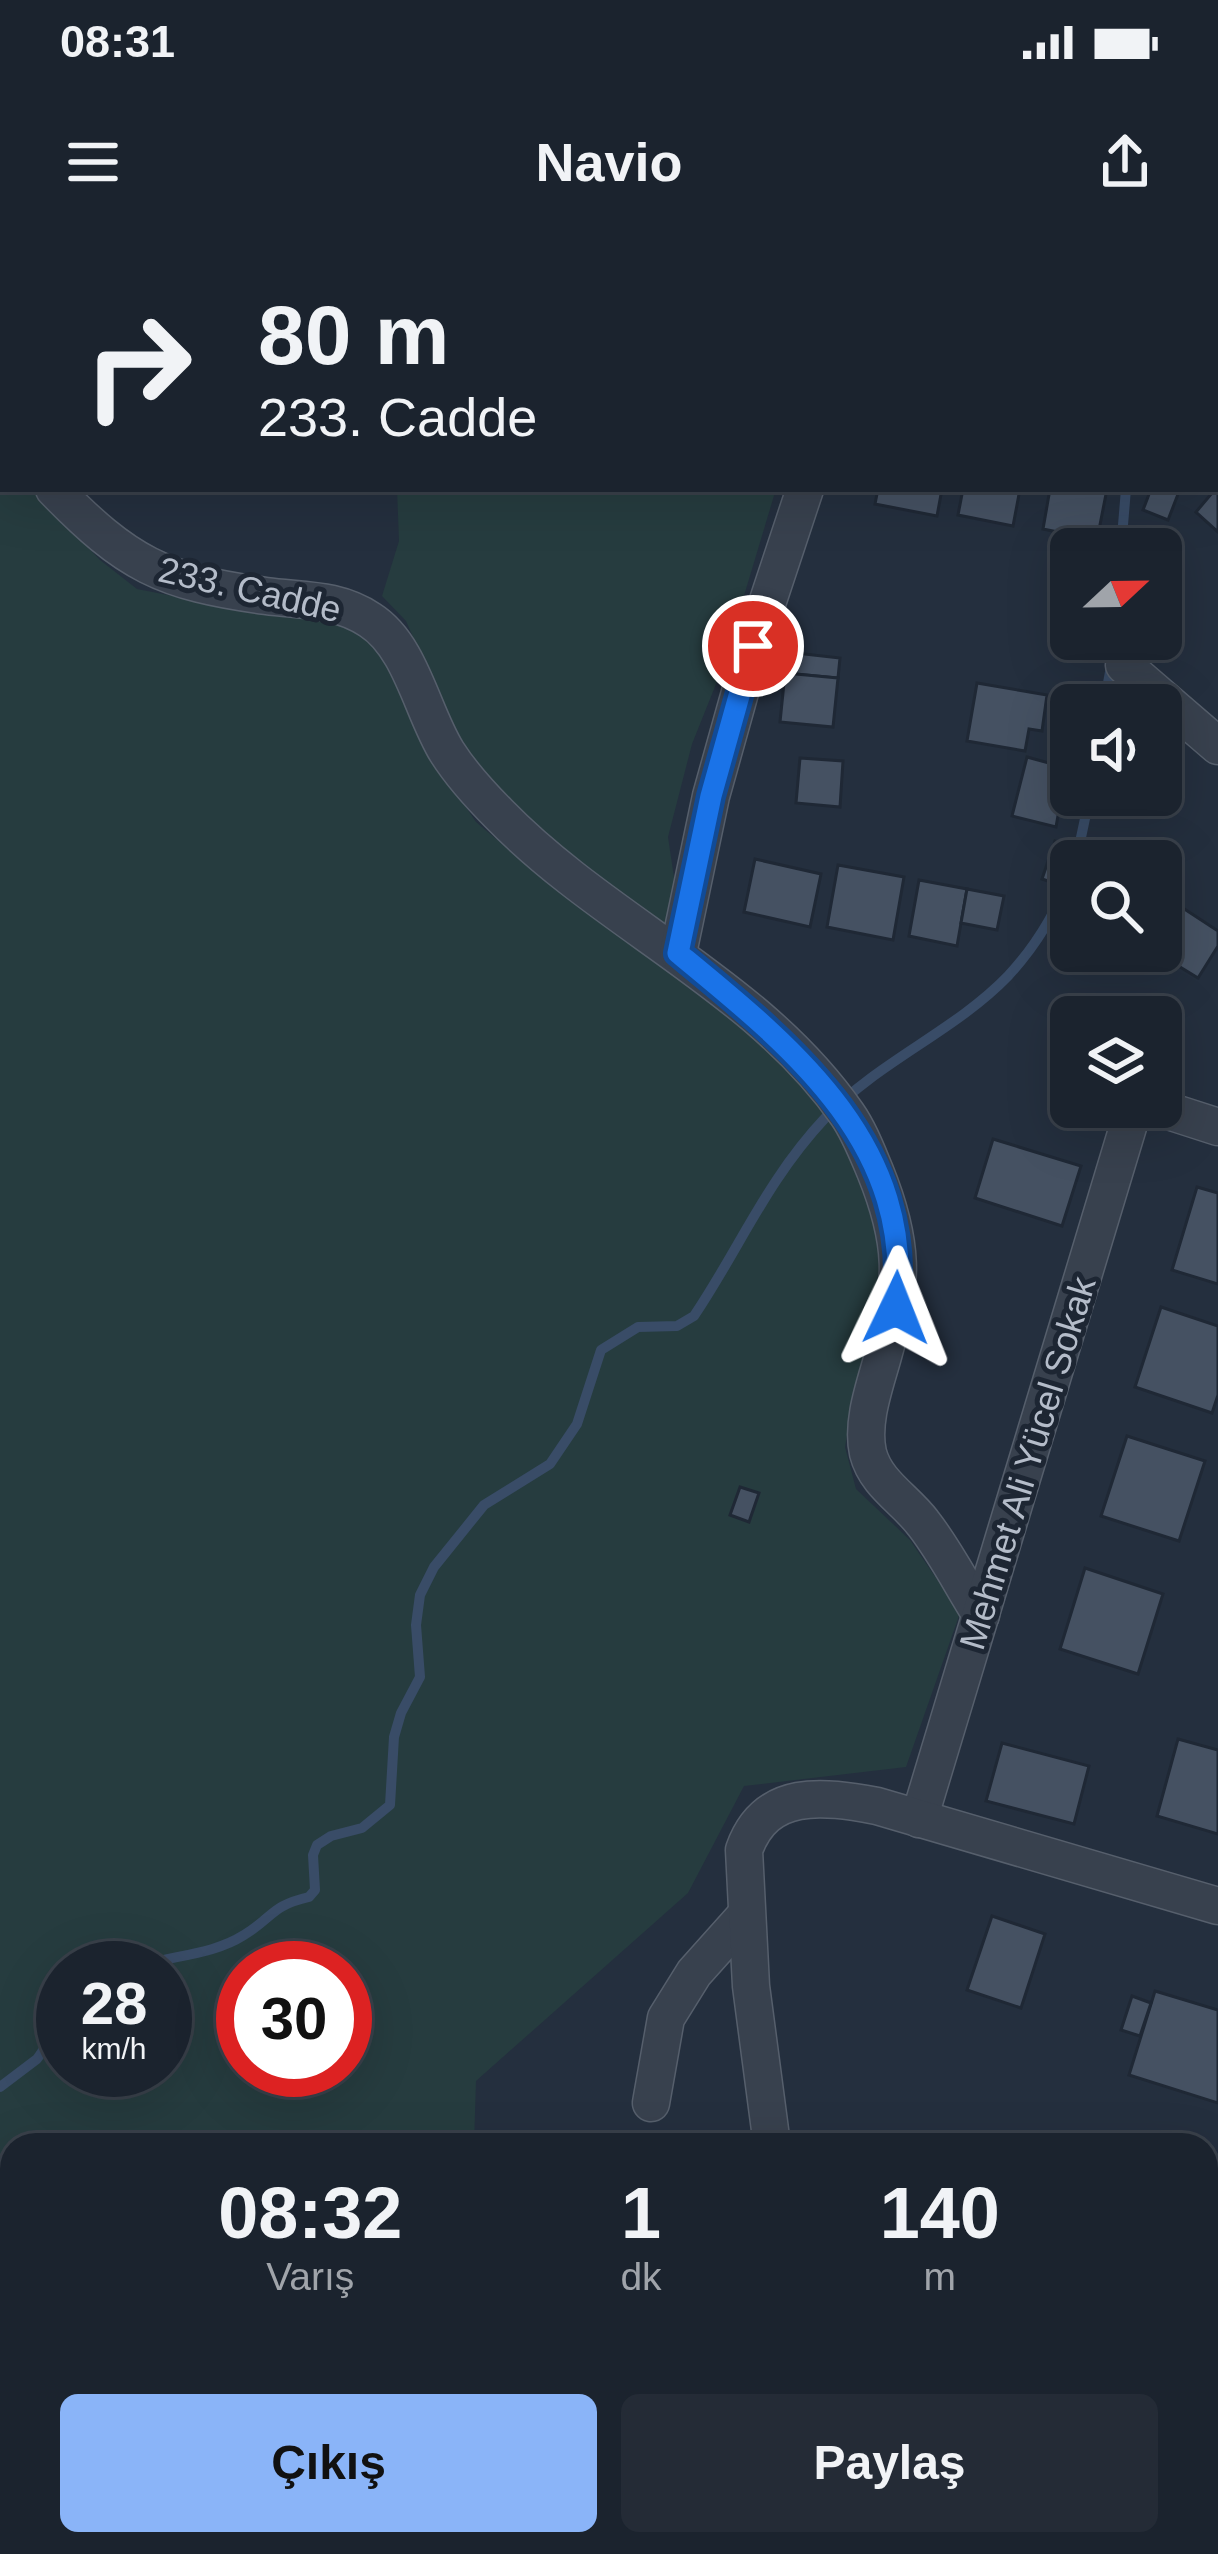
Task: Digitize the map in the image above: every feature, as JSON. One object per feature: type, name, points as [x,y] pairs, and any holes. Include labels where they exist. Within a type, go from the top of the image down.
[{"type":"street","name":"233. Cadde","points":[[58,492],[124,555],[158,573],[268,596],[320,599],[375,622],[404,664],[447,752],[473,787],[546,859],[678,953],[790,1047],[852,1120],[898,1243],[900,1276],[866,1430],[868,1455],[881,1482],[926,1526],[981,1615]]},
{"type":"street","points":[[678,953],[711,796],[753,646],[805,492]]},
{"type":"street","points":[[1124,665],[1218,746]]},
{"type":"street","points":[[1182,1115],[1218,1127]]},
{"type":"street","name":"Mehmet Ali Yücel Sokak","points":[[920,1819],[1128,1128]]},
{"type":"street","points":[[771,2133],[746,1916],[744,1850],[751,1830],[784,1803],[843,1800],[1218,1906]]},
{"type":"street","points":[[651,2103],[666,2018],[694,1973],[746,1916]]},
{"type":"green space","points":[[0,492],[35,492],[100,560],[137,589],[234,608],[314,614],[369,639],[391,666],[440,769],[476,822],[546,881],[662,957],[720,1005],[812,1094],[845,1135],[868,1187],[882,1254],[880,1309],[853,1400],[845,1447],[856,1489],[910,1540],[960,1613],[906,1767],[744,1786],[688,1893],[476,2081],[474,2133],[0,2133]]},
{"type":"green space","points":[[397,492],[775,492],[722,669],[692,744],[668,837],[675,884],[667,926],[553,843],[474,763],[406,621],[382,596],[399,541]]},
{"type":"building","points":[[877,492],[941,492],[937,516],[875,504]]},
{"type":"building","points":[[962,492],[1019,492],[1013,526],[958,515]]},
{"type":"building","points":[[1049,492],[1106,492],[1099,528],[1043,529]]},
{"type":"building","points":[[1150,492],[1179,492],[1168,520],[1143,510]]},
{"type":"building","points":[[1218,492],[1218,532],[1196,512]]},
{"type":"building","points":[[787,652],[840,658],[838,678],[785,673]]},
{"type":"building","points":[[785,673],[838,678],[833,727],[780,722]]},
{"type":"building","points":[[977,683],[1047,695],[1042,731],[1029,729],[1025,751],[967,741]]},
{"type":"building","points":[[1027,757],[1050,763],[1050,816],[1058,816],[1056,827],[1012,816]]},
{"type":"building","points":[[800,758],[843,761],[840,807],[796,803]]},
{"type":"building","points":[[1050,856],[1050,882],[1042,879]]},
{"type":"building","points":[[755,859],[821,874],[810,927],[744,912]]},
{"type":"building","points":[[838,865],[904,877],[893,940],[827,927]]},
{"type":"building","points":[[919,880],[967,889],[957,946],[909,936]]},
{"type":"building","points":[[967,889],[1004,896],[997,930],[961,923]]},
{"type":"building","points":[[1182,907],[1218,931],[1218,946],[1198,978],[1182,968]]},
{"type":"building","points":[[993,1139],[1081,1166],[1062,1226],[975,1198]]},
{"type":"building","points":[[1197,1187],[1218,1193],[1218,1284],[1172,1270]]},
{"type":"building","points":[[1161,1307],[1218,1326],[1218,1395],[1212,1413],[1135,1387]]},
{"type":"building","points":[[1127,1436],[1205,1461],[1179,1541],[1101,1516]]},
{"type":"building","points":[[740,1487],[759,1493],[749,1522],[730,1515]]},
{"type":"building","points":[[1085,1568],[1163,1594],[1138,1674],[1060,1649]]},
{"type":"building","points":[[1178,1739],[1218,1750],[1218,1834],[1157,1816]]},
{"type":"building","points":[[1002,1743],[1089,1766],[1074,1824],[986,1801]]},
{"type":"building","points":[[992,1916],[1045,1934],[1021,2008],[967,1990]]},
{"type":"building","points":[[1155,1991],[1218,2010],[1218,2103],[1129,2075]]},
{"type":"building","points":[[1132,1996],[1151,2003],[1140,2036],[1121,2030]]},
{"type":"waterway","points":[[1123,528],[1126,492]]},
{"type":"waterway","points":[[1108,684],[1112,660]]},
{"type":"waterway","points":[[1080,840],[1086,816]]},
{"type":"waterway","points":[[192,1954],[231,1942],[279,1908],[309,1897],[315,1890],[317,1845],[362,1828],[390,1805],[394,1737],[420,1677],[416,1625],[420,1595],[434,1567],[484,1505],[550,1464],[577,1424],[601,1350],[638,1327],[677,1326],[694,1316],[770,1190],[826,1117],[893,1062],[987,996],[1027,953],[1050,917]]},
{"type":"waterway","points":[[0,2087],[36,2060]]},
{"type":"route","points":[[753,646],[711,796],[678,953],[790,1047],[852,1120],[887,1200],[898,1243],[896,1308]]}]
